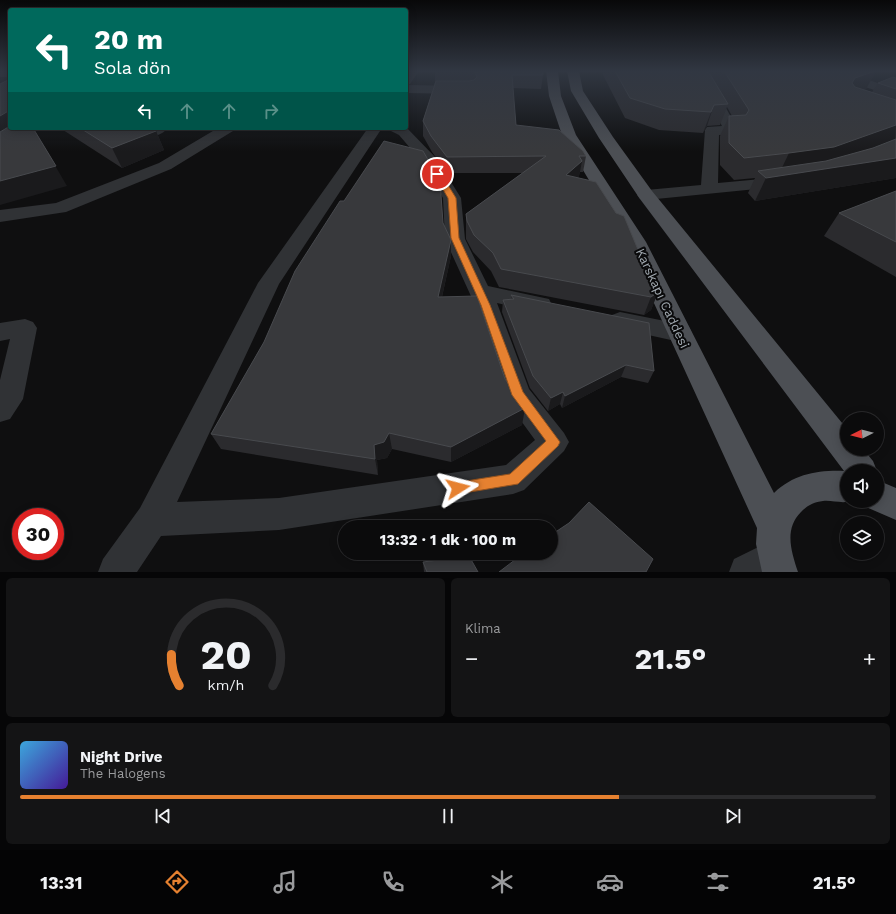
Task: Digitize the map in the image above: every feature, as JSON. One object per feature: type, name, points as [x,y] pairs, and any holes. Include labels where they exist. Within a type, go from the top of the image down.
[{"type":"main road","name":"Karskapı Caddesi","points":[[556,98],[569,135],[636,242],[680,333],[769,557]]},
{"type":"main road","points":[[581,98],[606,138],[646,195],[857,464]]},
{"type":"main road","points":[[769,557],[783,506],[800,492],[822,486],[840,487]]},
{"type":"street","points":[[709,188],[712,130],[732,131],[713,98]]},
{"type":"street","points":[[0,216],[60,208],[165,166],[225,130]]},
{"type":"street","points":[[116,572],[152,520],[270,283],[374,130]]},
{"type":"street","points":[[152,520],[279,514],[513,479],[554,442],[518,395],[486,305],[455,238],[452,198],[430,161],[404,132],[400,130]]},
{"type":"street","points":[[646,195],[798,180]]},
{"type":"street","points":[[480,292],[564,309]]},
{"type":"street","points":[[603,317],[680,333]]},
{"type":"street","points":[[0,332],[25,328],[9,399],[0,410]]},
{"type":"building","points":[[0,98],[8,98],[8,111],[0,116]]},
{"type":"building","points":[[431,98],[514,98],[516,125],[559,130],[583,151],[586,156],[579,156],[582,161],[566,175],[596,182],[616,213],[624,216],[649,276],[653,279],[658,292],[651,297],[501,269],[493,253],[474,235],[467,221],[466,214],[546,156],[447,157],[431,136],[423,121]]},
{"type":"building","points":[[630,98],[724,98],[728,104],[714,105],[711,112],[665,109]]},
{"type":"building","points":[[741,98],[889,98],[896,100],[896,125],[834,147],[744,158],[729,143],[729,116],[746,115],[749,110]]},
{"type":"building","points":[[8,127],[8,130],[34,130],[56,166],[0,181],[0,132]]},
{"type":"building","points":[[83,130],[156,131],[112,148]]},
{"type":"building","points":[[896,139],[896,158],[766,178],[758,171],[826,161],[873,148]]},
{"type":"building","points":[[384,141],[423,151],[440,181],[443,223],[451,240],[438,297],[477,296],[505,379],[525,408],[451,447],[389,433],[384,442],[374,445],[375,459],[211,434],[264,342],[295,271],[340,201],[344,201]]},
{"type":"building","points":[[896,191],[896,242],[839,213]]},
{"type":"building","points":[[511,295],[649,323],[654,371],[626,365],[565,396],[563,392],[551,398],[533,376],[503,300],[514,299]]},
{"type":"building","points":[[589,502],[653,559],[646,572],[499,572],[515,560],[558,560],[558,530],[569,523]]},
{"type":"building","points":[[438,560],[471,560],[478,572],[427,572],[423,562]]},
{"type":"route","points":[[437,174],[452,198],[455,238],[486,305],[518,395],[554,442],[513,479],[458,488]]}]
